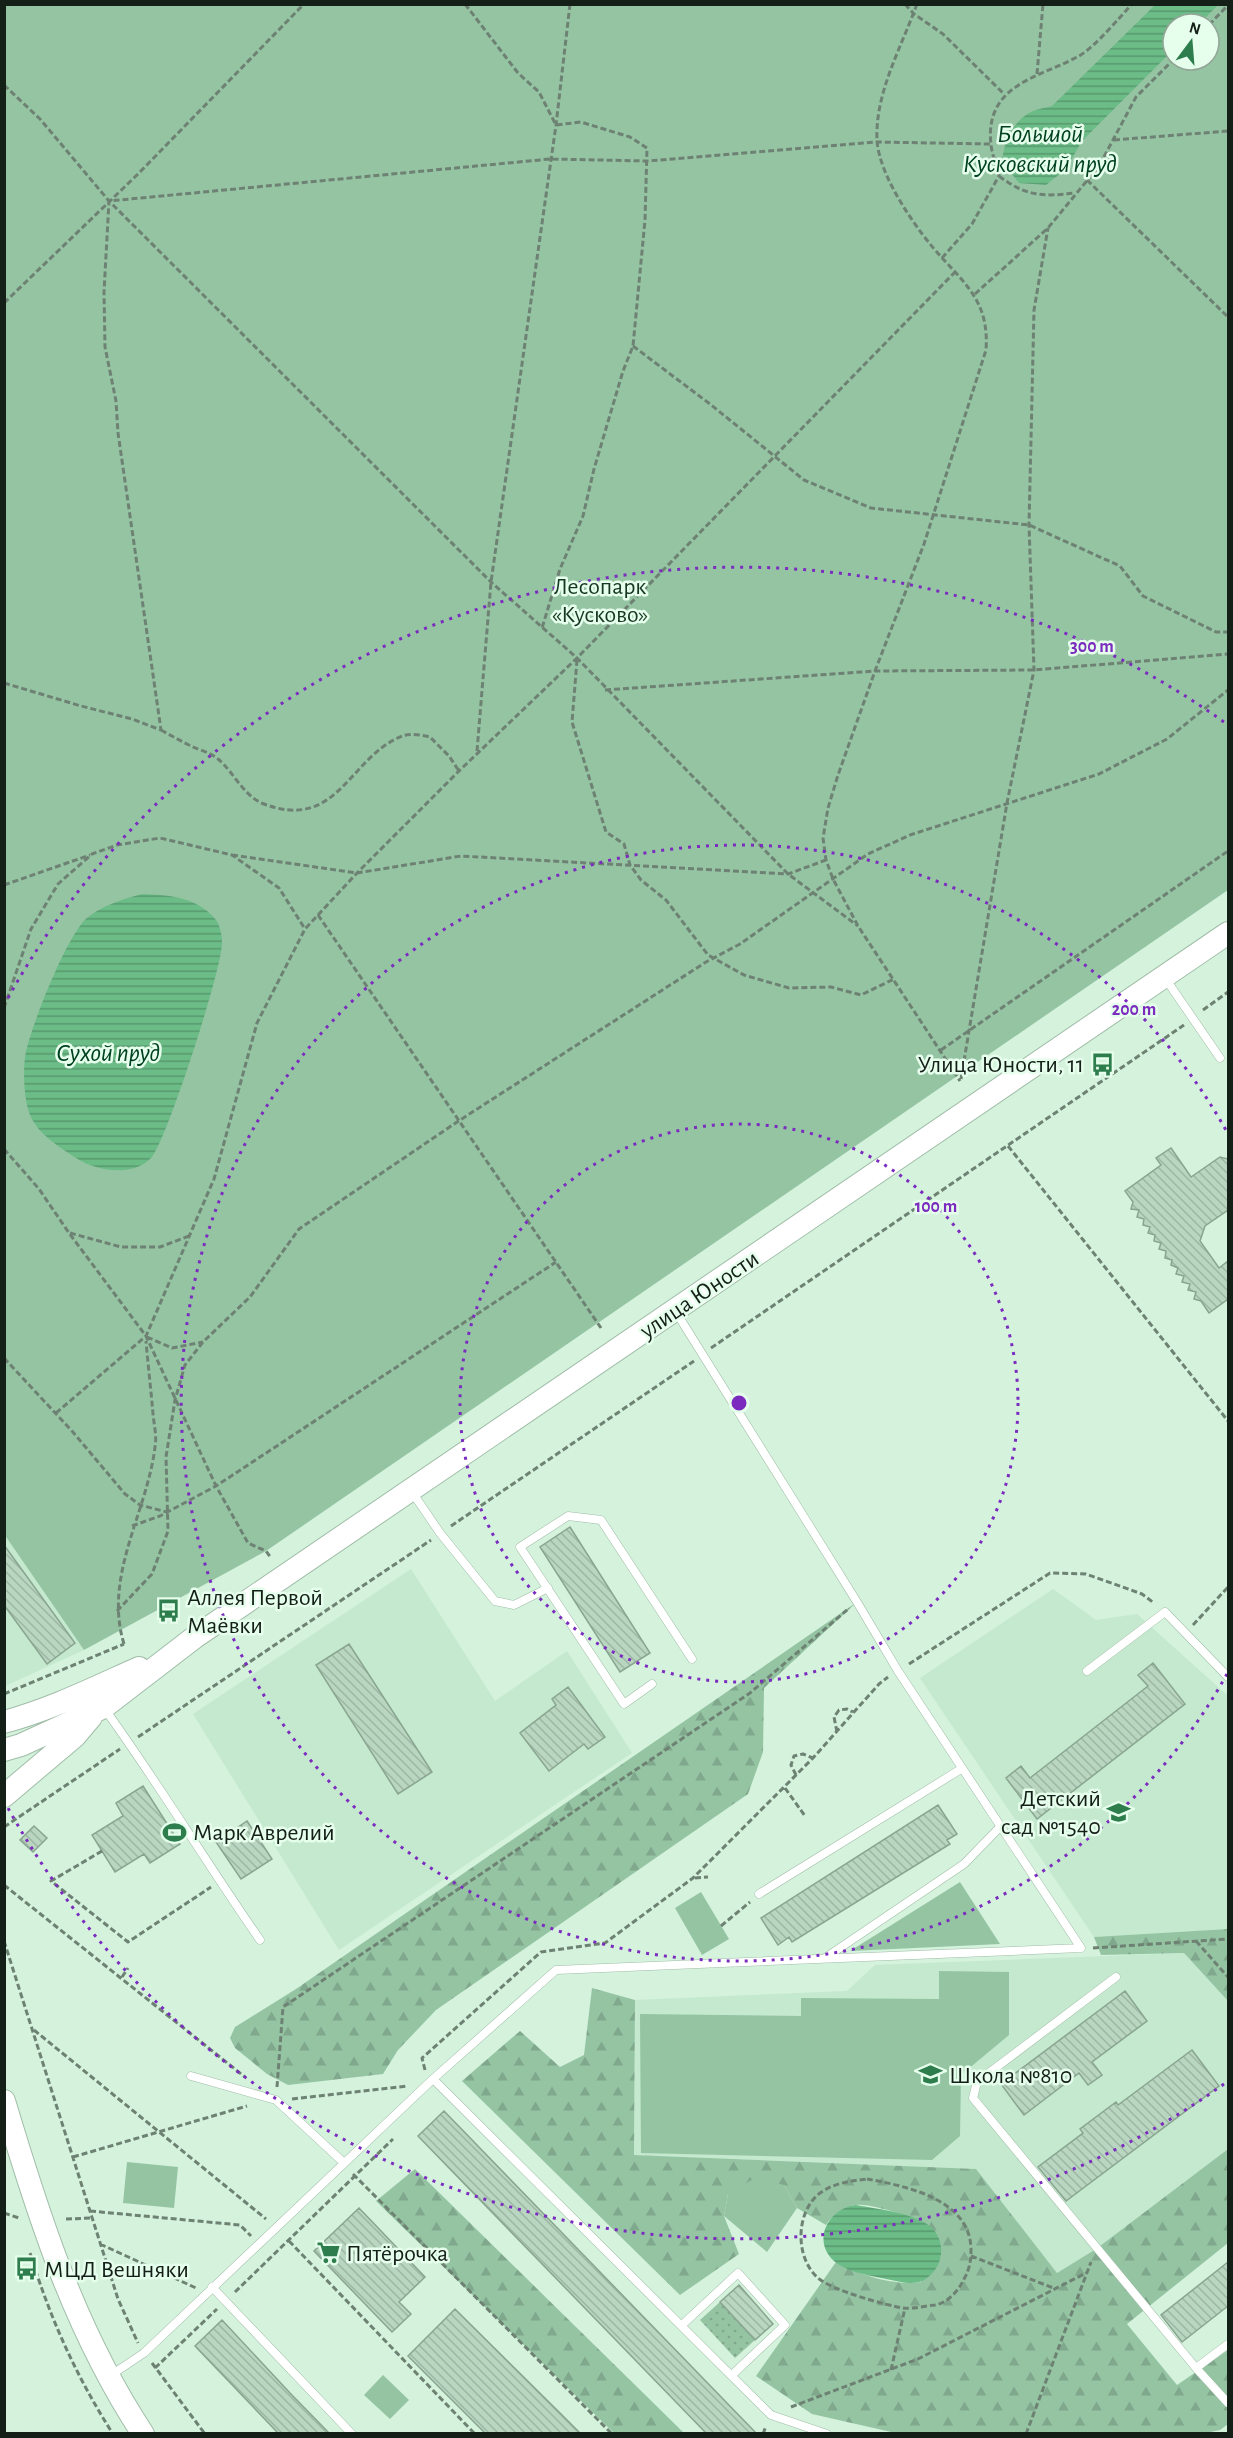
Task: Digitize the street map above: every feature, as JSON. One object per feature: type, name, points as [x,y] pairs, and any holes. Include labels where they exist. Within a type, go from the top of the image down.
[{"type":"main road","name":"улица Юности","points":[[4,1750],[21,1745],[101,1708],[170,1654],[1228,933]]},
{"type":"main road","name":"улица Юности","points":[[4,1722],[69,1701],[170,1654]]},
{"type":"main road","points":[[4,1707],[69,1701]]},
{"type":"main road","points":[[4,1796],[75,1736],[101,1708]]},
{"type":"main road","points":[[4,2101],[70,2297],[107,2378],[143,2433]]},
{"type":"lane","points":[[1164,977],[1220,1058]]},
{"type":"lane","points":[[675,1310],[898,1671],[1081,1948]]},
{"type":"lane","points":[[411,1491],[440,1533],[495,1601],[514,1605],[548,1588]]},
{"type":"lane","points":[[652,1684],[624,1704],[520,1547],[567,1516],[601,1520],[692,1659]]},
{"type":"lane","points":[[1087,1671],[1165,1612],[1228,1677]]},
{"type":"lane","points":[[101,1708],[130,1743],[260,1941]]},
{"type":"lane","points":[[759,1894],[961,1769]]},
{"type":"lane","points":[[823,1959],[964,1864],[1000,1827]]},
{"type":"lane","points":[[107,2378],[144,2353],[430,2081],[556,1970],[1081,1948]]},
{"type":"lane","points":[[1116,1977],[977,2082],[973,2098],[1096,2249],[1228,2403]]},
{"type":"lane","points":[[192,2076],[276,2100],[343,2162]]},
{"type":"lane","points":[[430,2081],[682,2325],[771,2415],[827,2433]]},
{"type":"lane","points":[[682,2325],[738,2273],[785,2325],[732,2375]]},
{"type":"lane","points":[[209,2290],[225,2301],[352,2433]]},
{"type":"lane","points":[[1196,2368],[1228,2344]]},
{"type":"path","points":[[4,303],[138,174],[304,4]]},
{"type":"path","points":[[465,4],[518,73],[539,92],[556,125]]},
{"type":"path","points":[[477,753],[491,582],[556,125],[570,4]]},
{"type":"path","points":[[904,4],[914,14],[943,34],[1004,94]]},
{"type":"path","points":[[917,4],[879,104],[877,142],[888,179],[899,200],[942,258],[975,294],[983,312],[987,332],[986,350],[934,514],[875,671],[828,808],[823,838],[826,860],[833,879],[858,926],[960,1081],[1007,803],[1034,670],[1029,525],[1034,310],[1048,228]]},
{"type":"path","points":[[1037,74],[1043,4]]},
{"type":"path","points":[[1075,193],[1036,195],[1016,189],[999,176],[990,144],[993,115],[1004,94],[1037,74],[1082,55],[1132,4]]},
{"type":"path","points":[[975,294],[1048,228],[1099,166],[1136,97],[1161,72]]},
{"type":"path","points":[[4,85],[39,119],[109,201],[491,582],[577,658],[605,690],[788,874],[858,926]]},
{"type":"path","points":[[542,628],[561,569],[583,516],[594,469],[623,371],[633,346],[641,275],[647,161],[647,148],[630,137],[581,122],[556,125]]},
{"type":"path","points":[[1113,140],[1228,131]]},
{"type":"path","points":[[109,201],[550,159],[647,161],[877,142],[990,144]]},
{"type":"path","points":[[942,258],[972,224],[999,176]]},
{"type":"path","points":[[1087,180],[1228,317]]},
{"type":"path","points":[[109,201],[104,292],[105,347],[116,401],[118,433],[160,730]]},
{"type":"path","points":[[56,1413],[146,1336],[214,1179],[257,1023],[305,929],[357,873],[477,753],[577,658],[956,271]]},
{"type":"path","points":[[633,346],[710,404],[804,480],[871,508],[1029,525],[1120,566],[1143,596],[1216,632],[1228,632]]},
{"type":"path","points":[[605,690],[875,671],[1034,670],[1228,654]]},
{"type":"path","points":[[577,658],[572,722],[606,832],[624,844],[630,865],[641,880],[666,900],[708,955],[744,975],[789,988],[831,987],[861,995],[894,979]]},
{"type":"path","points":[[4,683],[132,719],[160,730],[218,758],[245,790],[261,803],[296,811],[314,807],[329,799],[355,776],[372,756],[404,735],[430,736],[449,756],[459,771]]},
{"type":"path","points":[[117,1611],[152,1574],[168,1531],[166,1457],[175,1400],[184,1365],[203,1342],[250,1297],[299,1228],[460,1120],[713,958],[740,944],[868,854],[910,835],[1099,774],[1167,739],[1228,690]]},
{"type":"path","points":[[4,885],[117,845],[160,838],[232,855],[357,873],[461,856],[788,874],[826,860]]},
{"type":"path","points":[[941,1050],[1228,851]]},
{"type":"path","points":[[4,1008],[31,929],[58,884],[92,854]]},
{"type":"path","points":[[232,855],[279,888],[305,929]]},
{"type":"path","points":[[318,915],[601,1328]]},
{"type":"path","points":[[4,1827],[1008,1146],[1228,992]]},
{"type":"path","points":[[1008,1146],[1228,1421]]},
{"type":"path","points":[[4,1149],[39,1189],[146,1336],[216,1486],[248,1543],[266,1551],[271,1558]]},
{"type":"path","points":[[69,1233],[121,1247],[160,1247],[189,1236]]},
{"type":"path","points":[[132,1526],[167,1512],[216,1486],[556,1262]]},
{"type":"path","points":[[146,1336],[172,1348],[203,1342]]},
{"type":"path","points":[[4,1694],[124,1644],[117,1611],[122,1570],[132,1526],[156,1445],[146,1336]]},
{"type":"path","points":[[4,1358],[56,1413],[124,1494],[140,1505],[167,1512]]},
{"type":"path","points":[[73,2157],[244,2107],[276,2100],[430,2081],[422,2058],[541,1952],[605,1942],[693,1878],[813,1758],[879,1683],[1050,1573],[1086,1574],[1142,1594],[1165,1612]]},
{"type":"path","points":[[1185,1633],[1228,1587]]},
{"type":"path","points":[[276,2100],[283,2007],[750,1693],[857,1602]]},
{"type":"path","points":[[837,1732],[834,1717],[839,1710],[847,1709],[853,1712]]},
{"type":"path","points":[[795,1775],[791,1765],[794,1756],[803,1754],[813,1758]]},
{"type":"path","points":[[784,1788],[805,1816]]},
{"type":"path","points":[[102,1851],[51,1881],[128,1942],[220,1881]]},
{"type":"path","points":[[693,1878],[708,1877]]},
{"type":"path","points":[[4,1886],[122,1977],[248,2079]]},
{"type":"path","points":[[721,1926],[759,1894]]},
{"type":"path","points":[[1081,1948],[1228,1939]]},
{"type":"path","points":[[4,1941],[118,2300],[144,2353],[205,2433]]},
{"type":"path","points":[[1196,1941],[1228,1977]]},
{"type":"path","points":[[122,1977],[128,1968]]},
{"type":"path","points":[[33,2029],[275,2226]]},
{"type":"path","points":[[155,2368],[393,2139]]},
{"type":"path","points":[[343,2162],[354,2176],[612,2433]]},
{"type":"path","points":[[867,2179],[900,2185],[932,2197],[958,2214],[970,2235],[971,2256],[971,2266],[959,2289],[940,2304],[904,2308],[832,2288],[816,2278],[803,2253],[800,2231],[808,2207],[819,2193],[843,2181],[867,2179]]},
{"type":"path","points":[[90,2211],[240,2225],[272,2256]]},
{"type":"path","points":[[66,2219],[92,2218]]},
{"type":"path","points":[[288,2240],[475,2433]]},
{"type":"path","points":[[100,2244],[209,2290]]},
{"type":"path","points":[[1026,2433],[1096,2249]]},
{"type":"path","points":[[971,2256],[1056,2289]]},
{"type":"path","points":[[771,2415],[918,2360],[1086,2273]]},
{"type":"path","points":[[891,2370],[904,2308]]},
{"type":"shaded area","points":[[4,1534],[84,1650],[5,1686],[4,1686]]},
{"type":"shaded area","points":[[411,1569],[495,1701],[567,1651],[632,1753],[339,1950],[193,1714]]},
{"type":"shaded area","name":"Детский сад №1540","points":[[1053,1589],[1096,1620],[1137,1614],[1228,1696],[1228,1929],[1094,1937],[920,1678]]},
{"type":"shaded area","name":"Школа №810","points":[[1184,1953],[1228,2001],[1228,2149],[1096,2249],[1057,2273],[975,2169],[634,2155],[635,2000],[847,1991],[875,1965]]},
{"type":"green space","name":"Лесопарк «Кусково»","points":[[4,5],[1228,5],[1228,890],[266,1551],[84,1650],[4,1534]]},
{"type":"green space","points":[[857,1602],[764,1688],[763,1752],[748,1794],[436,2010],[398,2050],[383,2074],[288,2085],[267,2074],[235,2048],[230,2038],[235,2027],[296,1989]]},
{"type":"green space","points":[[960,1882],[1000,1944],[850,1951]]},
{"type":"green space","points":[[701,1892],[729,1939],[702,1955],[675,1908]]},
{"type":"green space","points":[[1228,1929],[1228,2001],[1184,1953],[1101,1955],[1094,1937]]},
{"type":"green space","points":[[939,1971],[1009,1972],[1009,2035],[961,2075],[960,2136],[932,2160],[641,2153],[640,2014],[801,2016],[801,1998],[939,1999]]},
{"type":"green space","points":[[592,1988],[635,2000],[634,2155],[976,2169],[1057,2273],[1096,2249],[1228,2149],[1228,2243],[1127,2324],[1177,2385],[1228,2350],[1228,2424],[1220,2430],[1201,2434],[900,2434],[812,2414],[756,2376],[836,2262],[855,2271],[888,2281],[921,2282],[921,2221],[879,2208],[856,2205],[839,2212],[826,2225],[797,2208],[784,2185],[728,2194],[724,2216],[739,2254],[680,2295],[462,2081],[520,2031],[560,2067],[584,2055]]},
{"type":"green space","points":[[127,2162],[178,2167],[174,2208],[123,2203]]},
{"type":"green space","points":[[415,2169],[684,2433],[614,2433],[376,2201]]},
{"type":"green space","points":[[755,2178],[784,2185],[797,2208],[767,2252],[724,2216],[728,2194]]},
{"type":"green space","points":[[720,2302],[755,2340],[735,2358],[700,2320]]},
{"type":"green space","points":[[383,2375],[409,2400],[390,2419],[364,2395]]},
{"type":"water","name":"Большой Кусковский пруд","points":[[1155,5],[1218,5],[1211,12],[1161,12],[1161,62],[1082,141],[1066,169],[1046,185],[1019,183],[1002,161],[1007,140],[1023,117],[1052,106]]},
{"type":"water","name":"Сухой пруд","points":[[142,894],[182,899],[201,906],[209,912],[217,922],[220,931],[222,942],[220,958],[181,1088],[152,1157],[135,1168],[104,1169],[84,1163],[56,1145],[38,1128],[30,1115],[26,1102],[25,1057],[51,982],[70,941],[80,926],[88,917],[101,909]]},
{"type":"water","points":[[856,2205],[906,2215],[931,2227],[940,2241],[941,2248],[939,2264],[935,2271],[922,2281],[906,2283],[861,2274],[834,2261],[827,2253],[824,2244],[826,2226],[838,2212]]},
{"type":"building","points":[[1171,1148],[1191,1177],[1220,1157],[1228,1159],[1228,1210],[1205,1226],[1200,1241],[1219,1268],[1228,1261],[1228,1299],[1209,1313],[1201,1301],[1194,1299],[1196,1292],[1188,1290],[1190,1284],[1182,1282],[1184,1276],[1176,1274],[1178,1268],[1171,1265],[1172,1260],[1165,1258],[1166,1251],[1159,1249],[1161,1243],[1154,1241],[1155,1235],[1148,1233],[1150,1227],[1143,1225],[1144,1219],[1137,1217],[1139,1210],[1131,1209],[1133,1202],[1125,1191],[1161,1165],[1156,1158]]},
{"type":"building","points":[[570,1527],[650,1653],[620,1672],[540,1547]]},
{"type":"building","points":[[4,1545],[75,1643],[47,1664],[4,1605]]},
{"type":"building","points":[[349,1644],[432,1772],[398,1794],[316,1665]]},
{"type":"building","points":[[1153,1663],[1185,1704],[1037,1819],[1006,1778],[1021,1766],[1030,1778],[1148,1686],[1138,1675]]},
{"type":"building","points":[[568,1687],[605,1737],[588,1749],[584,1744],[549,1771],[520,1733],[556,1705],[552,1699]]},
{"type":"building","points":[[143,1786],[180,1844],[150,1863],[144,1854],[115,1872],[92,1835],[123,1816],[116,1803]]},
{"type":"building","points":[[938,1805],[957,1834],[947,1840],[950,1844],[792,1942],[789,1937],[778,1945],[761,1918]]},
{"type":"building","points":[[247,1821],[272,1859],[241,1879],[216,1842]]},
{"type":"building","points":[[34,1826],[47,1838],[33,1852],[20,1840]]},
{"type":"building","points":[[1125,1991],[1147,2021],[1092,2062],[1102,2075],[1088,2085],[1079,2073],[1024,2115],[1001,2084]]},
{"type":"building","points":[[1192,2050],[1219,2086],[1066,2201],[1038,2167],[1083,2133],[1080,2129],[1116,2102],[1118,2105]]},
{"type":"building","points":[[444,2111],[756,2433],[706,2433],[418,2136]]},
{"type":"building","points":[[359,2208],[425,2277],[399,2302],[411,2314],[392,2332],[314,2251]]},
{"type":"building","points":[[1228,2262],[1228,2306],[1182,2342],[1161,2315]]},
{"type":"building","points":[[739,2285],[773,2324],[755,2340],[720,2302]]},
{"type":"building","points":[[455,2309],[580,2433],[485,2433],[408,2356]]},
{"type":"building","points":[[222,2320],[329,2433],[278,2433],[195,2346]]},
{"type":"place","name":"Улица Юности, 11","points":[[1102,1064]]},
{"type":"place","name":"Аллея Первой Маёвки","points":[[169,1611]]},
{"type":"place","name":"Детский сад №1540","points":[[1119,1812]]},
{"type":"place","name":"Марк Аврелий","points":[[175,1832]]},
{"type":"place","name":"Школа №810","points":[[931,2075]]},
{"type":"place","name":"Пятёрочка","points":[[328,2253]]},
{"type":"place","name":"МЦД Вешняки","points":[[26,2269]]}]
